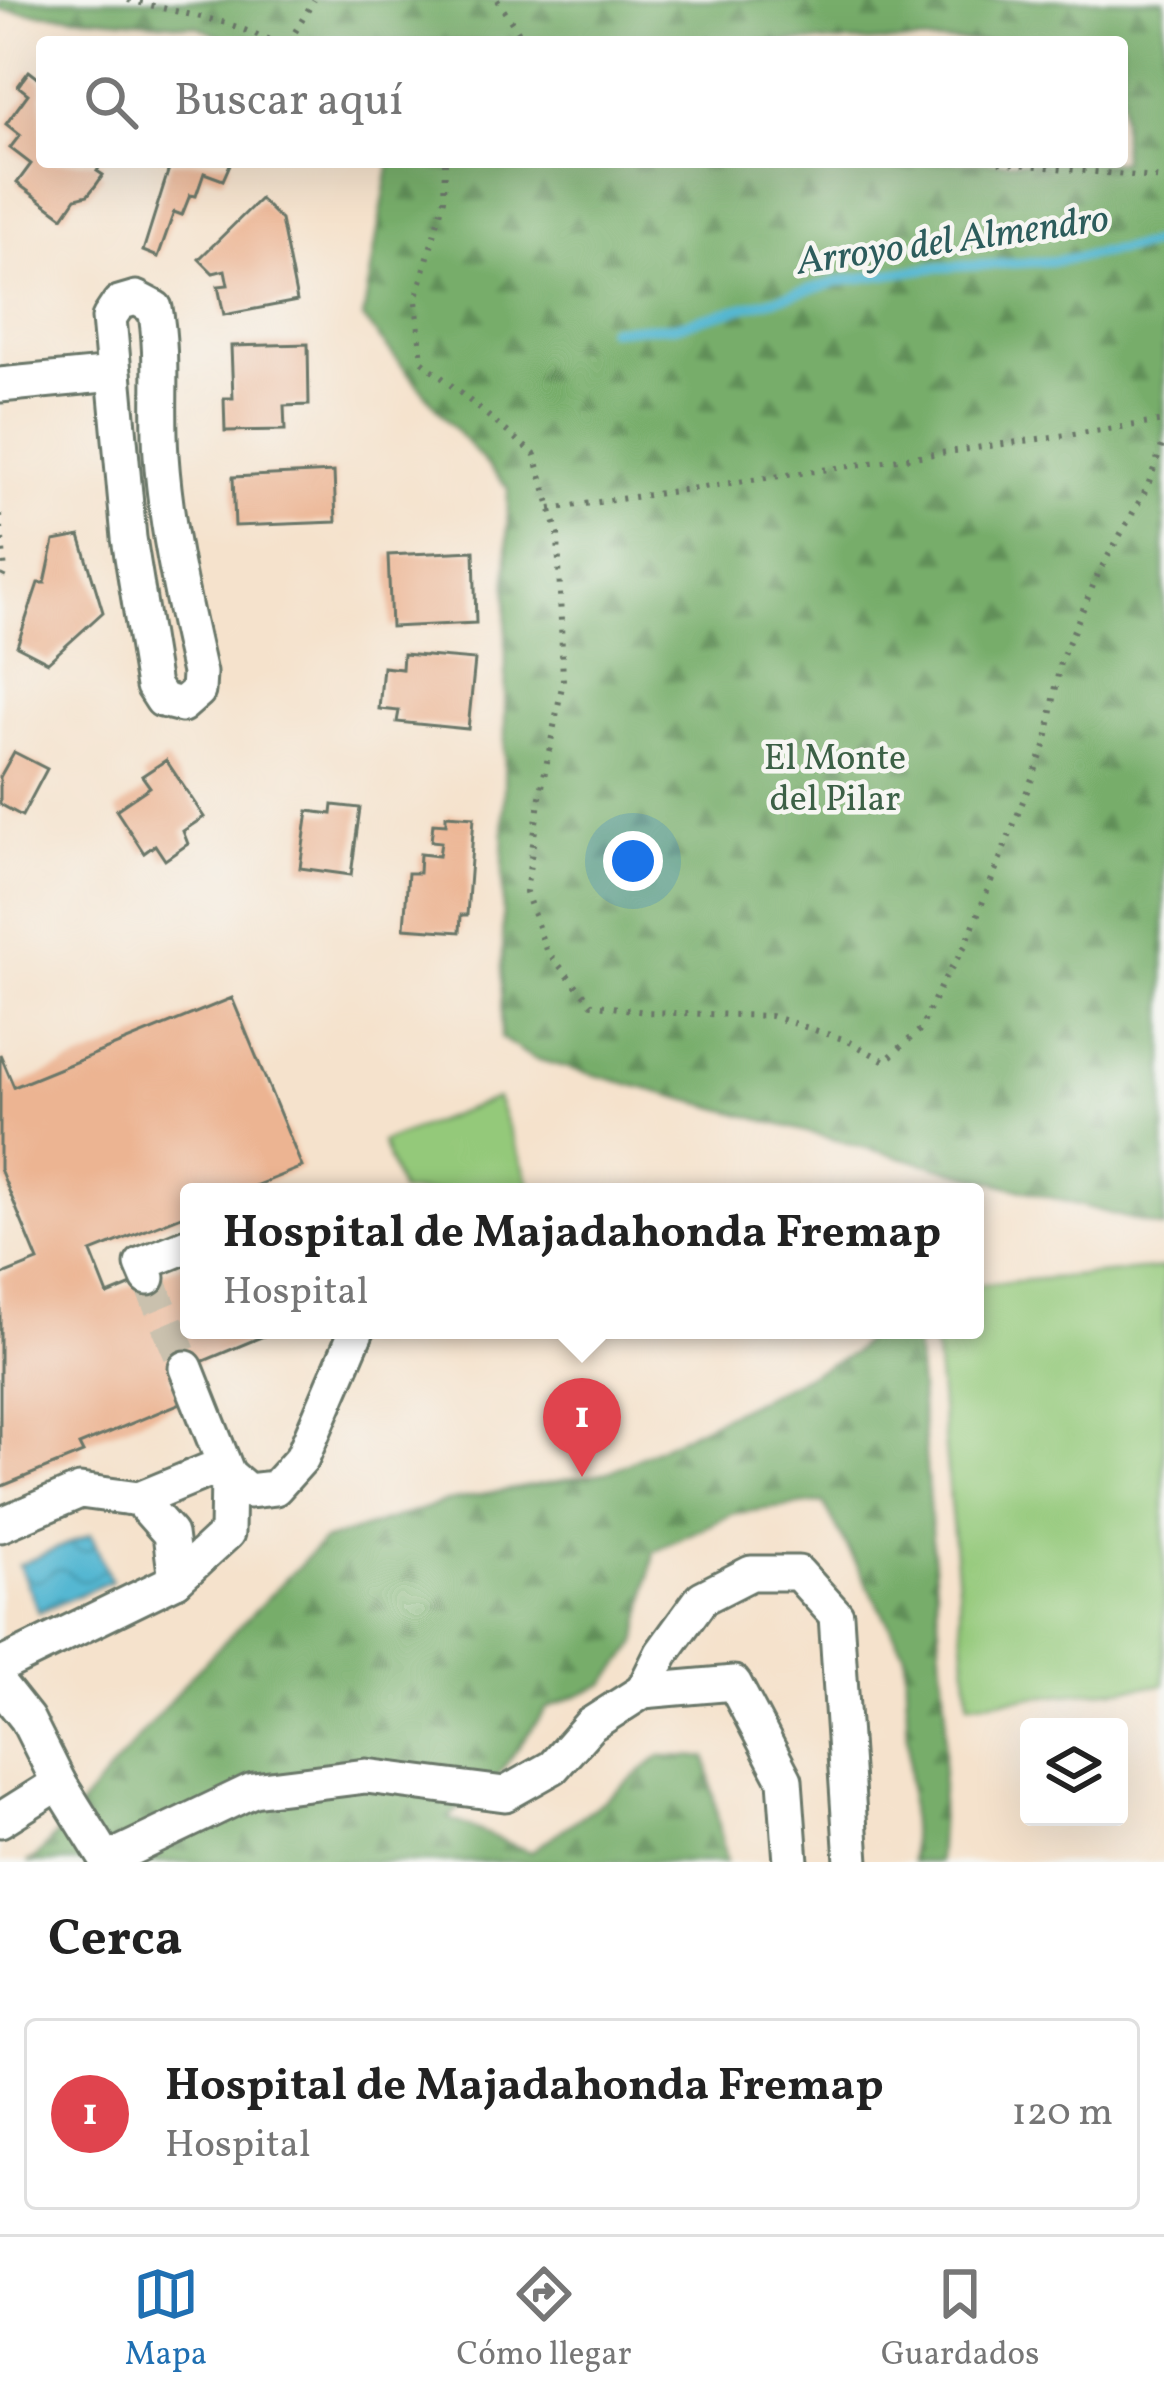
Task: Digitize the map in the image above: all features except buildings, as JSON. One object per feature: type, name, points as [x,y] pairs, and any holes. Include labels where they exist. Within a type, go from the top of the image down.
[{"type":"street","points":[[136,298],[154,308],[159,329],[160,452],[169,536],[199,673],[198,691],[182,704],[162,700],[153,686],[129,538],[114,374],[110,318],[119,302],[136,298]]},
{"type":"street","points":[[0,385],[114,374]]},
{"type":"street","points":[[148,1278],[142,1264],[180,1249]]},
{"type":"street","points":[[0,1525],[80,1491],[139,1499],[207,1472],[228,1474],[248,1491],[274,1488],[302,1458],[352,1339]]},
{"type":"street","points":[[0,1666],[176,1580],[227,1533],[228,1474],[186,1368]]},
{"type":"street","points":[[139,1499],[170,1534],[176,1580]]},
{"type":"street","points":[[643,1691],[662,1653],[702,1598],[751,1573],[798,1573],[836,1615],[852,1862]]},
{"type":"street","points":[[0,1685],[27,1719],[107,1861],[254,1790],[366,1775],[505,1794],[553,1767],[590,1725],[643,1691],[734,1683],[785,1780],[791,1862]]},
{"type":"street","points":[[0,1820],[59,1783]]},
{"type":"path","points":[[128,0],[260,36]]},
{"type":"path","points":[[293,36],[314,0]]},
{"type":"path","points":[[497,0],[521,36]]},
{"type":"path","points":[[445,168],[443,199],[416,300],[422,361],[535,454],[558,534],[563,681],[538,802],[526,892],[546,950],[592,1004],[645,1012],[771,1016],[846,1040],[885,1060],[920,1030],[966,944],[1047,741],[1060,662],[1099,572],[1147,488],[1164,440]]},
{"type":"path","points":[[1057,168],[1164,179]]},
{"type":"path","points":[[550,509],[1164,421]]},
{"type":"path","points":[[0,515],[5,572],[0,582]]},
{"type":"green space","name":"El Monte del Pilar","points":[[0,0],[1164,0],[1164,1228],[532,1058],[501,1038],[508,488],[363,318],[389,168],[1128,168],[1128,36],[219,36],[197,26],[0,10]]},
{"type":"green space","points":[[497,1098],[530,1183],[398,1183],[382,1142]]},
{"type":"green space","points":[[1164,1268],[1164,1685],[969,1703],[935,1339],[984,1339],[984,1284]]},
{"type":"green space","points":[[866,1339],[916,1339],[946,1715],[938,1862],[912,1862],[905,1654],[823,1502],[735,1513],[654,1551],[637,1643],[605,1684],[547,1708],[498,1775],[448,1818],[530,1852],[660,1756],[706,1757],[726,1862],[27,1862],[36,1858],[193,1674],[323,1541],[448,1501],[609,1472],[853,1353]]},
{"type":"water","points":[[91,1534],[111,1581],[39,1612],[19,1565]]},
{"type":"waterway","name":"Arroyo del Almendro","points":[[610,329],[675,326],[841,281],[930,268],[1056,261],[1164,242]]},
{"type":"tunnel","points":[[148,1278],[186,1368]]},
{"type":"place","name":"Hospital de Majadahonda Fremap","points":[[582,1477]]}]
